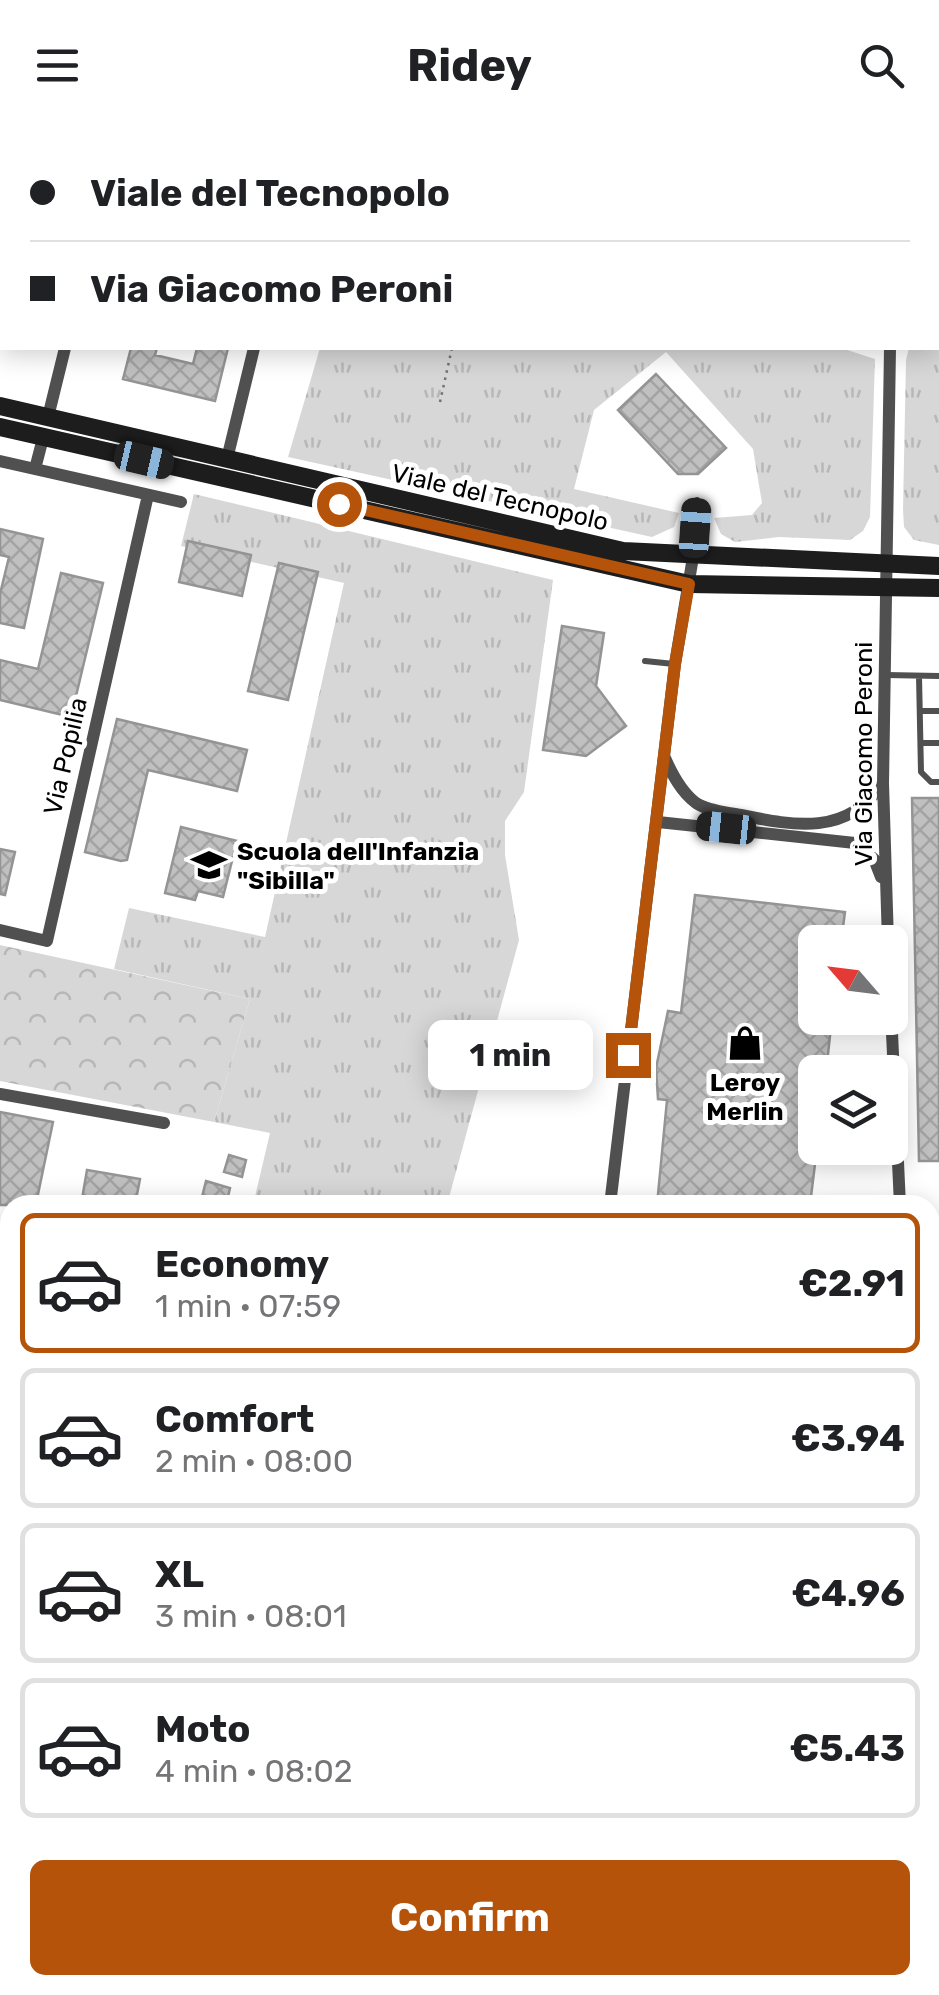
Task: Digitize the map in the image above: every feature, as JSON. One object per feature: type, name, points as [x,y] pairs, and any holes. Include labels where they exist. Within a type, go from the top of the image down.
[{"type":"main road","name":"Viale del Tecnopolo","points":[[0,406],[623,550],[939,566]]},
{"type":"main road","name":"Viale del Tecnopolo","points":[[0,428],[689,584],[939,588]]},
{"type":"street","points":[[48,417],[65,350]]},
{"type":"street","points":[[227,459],[254,350]]},
{"type":"street","name":"Via Giacomo Peroni","points":[[887,925],[883,783],[890,350]]},
{"type":"street","points":[[36,469],[43,438]]},
{"type":"street","points":[[0,461],[182,502]]},
{"type":"street","name":"Via Popilia","points":[[0,930],[47,941],[148,495]]},
{"type":"street","points":[[611,1195],[675,664],[693,556]]},
{"type":"street","points":[[664,756],[685,792],[697,804],[757,818],[822,826],[869,802],[883,783]]},
{"type":"street","points":[[658,822],[855,843],[874,858],[885,889]]},
{"type":"street","points":[[892,1035],[900,1195]]},
{"type":"street","points":[[0,1094],[164,1123]]},
{"type":"lane","points":[[693,556],[696,500]]},
{"type":"lane","points":[[645,661],[675,664]]},
{"type":"lane","points":[[886,675],[939,676]]},
{"type":"lane","points":[[919,676],[923,743],[920,772],[931,782],[939,782]]},
{"type":"lane","points":[[921,711],[939,711]]},
{"type":"lane","points":[[923,743],[939,743]]},
{"type":"path","points":[[440,402],[452,350]]},
{"type":"green space","points":[[319,350],[847,350],[875,359],[870,517],[863,531],[850,540],[779,537],[735,542],[721,534],[714,518],[752,515],[762,503],[753,449],[666,352],[594,410],[574,489],[679,513],[674,527],[652,537],[288,457]]},
{"type":"green space","points":[[908,350],[939,350],[939,545],[914,540],[904,527]]},
{"type":"green space","points":[[194,494],[553,580],[524,792],[505,821],[505,855],[519,940],[450,1195],[255,1195],[270,1133],[214,1122],[250,999],[114,969],[129,908],[265,937],[344,583],[181,546]]},
{"type":"green space","points":[[0,945],[250,999],[214,1122],[0,1081]]},
{"type":"building","points":[[130,350],[156,350],[155,355],[193,364],[196,350],[228,350],[215,401],[123,379]]},
{"type":"building","points":[[656,374],[726,448],[698,474],[678,474],[618,410]]},
{"type":"building","points":[[0,529],[43,539],[24,628],[0,623],[0,594],[9,557],[0,555]]},
{"type":"building","points":[[188,541],[251,555],[242,596],[179,582]]},
{"type":"building","points":[[279,563],[318,572],[288,700],[248,691]]},
{"type":"building","points":[[61,573],[103,583],[71,717],[0,700],[0,660],[38,669]]},
{"type":"building","points":[[562,626],[604,633],[596,686],[626,726],[586,756],[543,750]]},
{"type":"building","points":[[117,719],[247,750],[237,791],[148,770],[127,860],[121,861],[85,852]]},
{"type":"building","points":[[912,798],[939,798],[939,1161],[919,1161]]},
{"type":"building","points":[[181,827],[237,841],[223,897],[198,891],[195,900],[165,893]]},
{"type":"building","points":[[0,849],[15,852],[5,895],[0,894]]},
{"type":"building","name":"Leroy Merlin","points":[[695,895],[845,912],[843,925],[798,925],[798,1035],[830,1035],[828,1055],[798,1055],[798,1165],[815,1165],[811,1195],[658,1195],[667,1100],[658,1099],[656,1068],[668,1011],[681,1013]]},
{"type":"building","points":[[0,1112],[53,1122],[38,1195],[0,1195]]},
{"type":"building","points":[[229,1155],[246,1160],[242,1177],[224,1172]]},
{"type":"building","points":[[87,1170],[140,1179],[137,1195],[83,1195]]},
{"type":"building","points":[[206,1181],[230,1188],[228,1195],[202,1195]]},
{"type":"place","name":"Scuola dell'Infanzia \"Sibilla\"","points":[[209,865]]},
{"type":"place","name":"Leroy Merlin","points":[[745,1043]]},
{"type":"route","points":[[339,504],[689,584],[675,664],[628,1055]]}]
